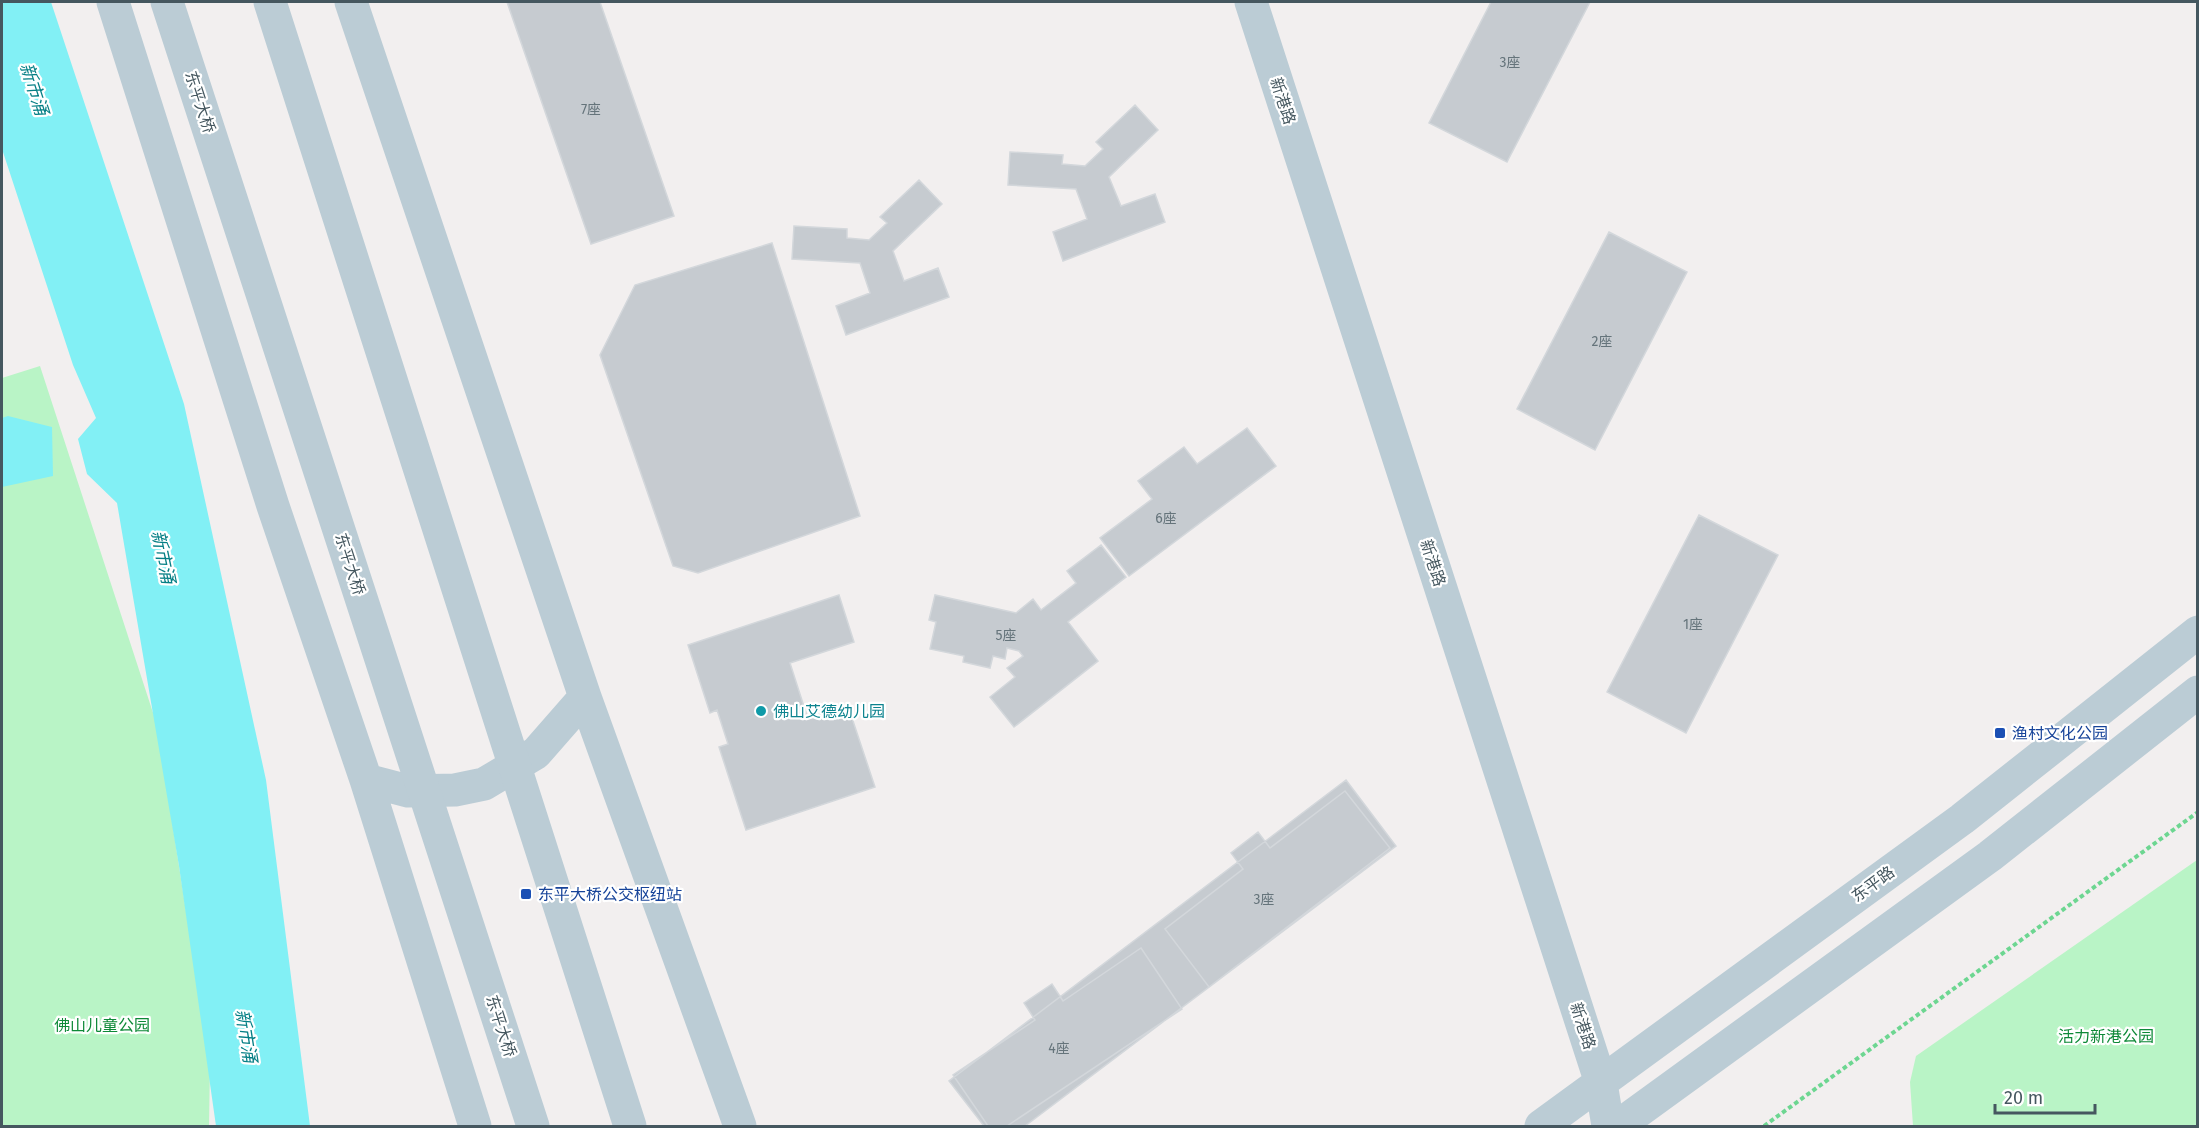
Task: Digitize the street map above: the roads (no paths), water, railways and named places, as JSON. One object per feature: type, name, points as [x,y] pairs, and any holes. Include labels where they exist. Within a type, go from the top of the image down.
[{"type":"main road","points":[[113,2],[273,506],[366,780],[475,1126]]},
{"type":"main road","name":"东平大桥","points":[[167,2],[533,1126]]},
{"type":"main road","points":[[270,2],[630,1126]]},
{"type":"main road","points":[[351,2],[585,697],[740,1126]]},
{"type":"main road","name":"新港路","points":[[1251,2],[1601,1083],[1608,1126]]},
{"type":"main road","name":"东平路","points":[[1541,1126],[1962,819],[2198,632]]},
{"type":"main road","points":[[1618,1126],[1990,856],[2198,692]]},
{"type":"main road","points":[[366,780],[408,791],[455,790],[484,784],[536,753],[585,697]]},
{"type":"water","name":"新市涌","points":[[2,2],[51,2],[184,404],[266,780],[310,1126],[216,1126],[179,866],[117,503],[87,474],[78,439],[96,418],[73,365],[2,149]]},
{"type":"water","points":[[8,416],[52,427],[53,476],[2,487],[2,418]]},
{"type":"place","name":"佛山艾德幼儿园","points":[[761,711]]},
{"type":"place","name":"渔村文化公园","points":[[2000,733]]},
{"type":"place","name":"东平大桥公交枢纽站","points":[[526,894]]},
{"type":"park label","name":"佛山儿童公园","points":[[102,1025]]},
{"type":"park label","name":"活力新港公园","points":[[2106,1036]]}]
